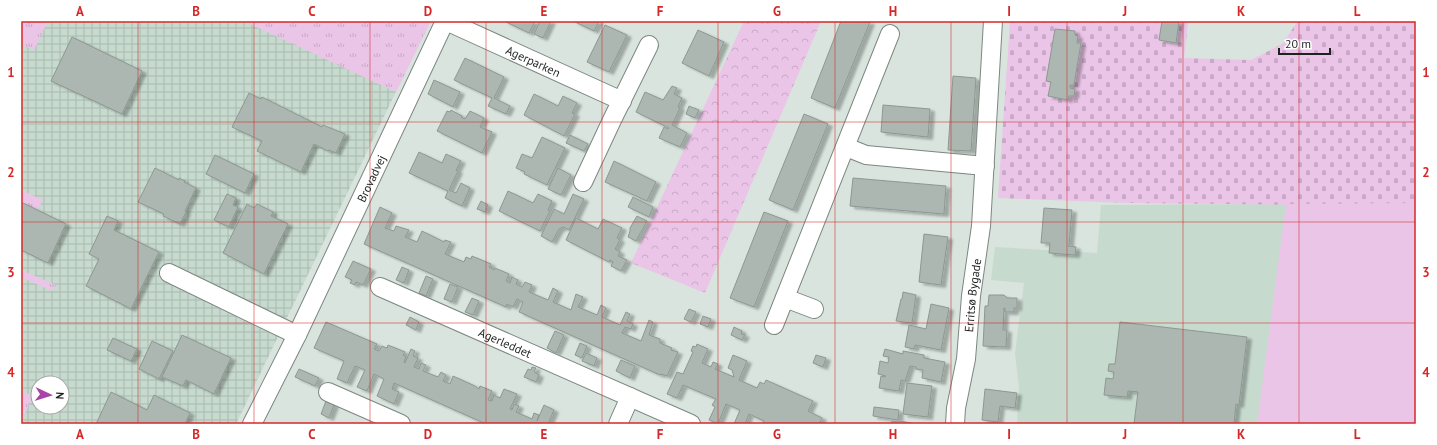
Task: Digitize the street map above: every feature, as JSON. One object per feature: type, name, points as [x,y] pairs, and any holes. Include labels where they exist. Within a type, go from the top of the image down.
[{"type":"street","name":"Agerparken","points":[[446,21],[622,101]]},
{"type":"street","name":"Brovadvej","points":[[252,424],[297,335],[446,21]]},
{"type":"street","name":"Erritsø Bygade","points":[[955,424],[956,408],[966,359],[971,296],[981,226],[993,21]]},
{"type":"street","points":[[774,325],[890,34]]},
{"type":"street","points":[[583,182],[649,45]]},
{"type":"street","points":[[846,147],[866,155],[985,166]]},
{"type":"street","points":[[169,273],[297,335]]},
{"type":"street","name":"Agerleddet","points":[[380,287],[691,424]]},
{"type":"street","points":[[785,298],[814,309]]},
{"type":"street","points":[[328,392],[401,424]]},
{"type":"street","points":[[618,424],[630,397]]},
{"type":"shaded area","points":[[21,21],[430,21],[236,424],[21,424]]},
{"type":"shaded area","points":[[1416,203],[1416,424],[1017,424],[1019,388],[1015,353],[1024,283],[991,280],[995,247],[1097,253],[1101,205]]},
{"type":"green space","points":[[23,21],[48,21],[34,50],[22,45],[21,25]]},
{"type":"green space","points":[[244,21],[431,21],[396,92]]},
{"type":"green space","points":[[744,21],[821,21],[705,293],[631,263]]},
{"type":"green space","points":[[1010,21],[1183,21],[1188,23],[1184,58],[1251,60],[1282,44],[1298,21],[1416,21],[1416,206],[1129,203],[998,198]]},
{"type":"green space","points":[[21,190],[43,200],[37,210],[21,202]]},
{"type":"green space","points":[[1416,203],[1416,424],[1257,424],[1286,204]]},
{"type":"green space","points":[[21,270],[56,285],[52,291],[21,277]]},
{"type":"green space","points":[[21,391],[30,395],[30,403],[22,420],[31,424],[21,424]]},
{"type":"building","points":[[504,21],[535,21],[529,33]]},
{"type":"building","points":[[540,21],[551,21],[543,38],[534,34]]},
{"type":"building","points":[[573,21],[599,21],[594,31]]},
{"type":"building","points":[[841,21],[870,22],[835,108],[811,98]]},
{"type":"building","points":[[1162,21],[1179,21],[1176,43],[1159,40]]},
{"type":"building","points":[[605,25],[627,35],[609,72],[587,62]]},
{"type":"building","points":[[1055,29],[1075,31],[1075,35],[1078,36],[1077,43],[1081,43],[1074,85],[1070,85],[1070,88],[1075,89],[1074,96],[1069,96],[1068,100],[1048,96],[1051,82],[1046,81]]},
{"type":"building","points":[[698,30],[724,42],[709,76],[682,63]]},
{"type":"building","points":[[72,37],[142,71],[122,114],[51,81]]},
{"type":"building","points":[[465,58],[504,77],[494,98],[510,106],[506,114],[488,106],[492,98],[454,80]]},
{"type":"building","points":[[953,76],[976,78],[971,151],[948,150]]},
{"type":"building","points":[[434,80],[460,92],[453,107],[428,94]]},
{"type":"building","points":[[672,86],[677,88],[674,94],[682,98],[678,107],[680,108],[672,125],[687,133],[680,147],[659,138],[664,127],[669,128],[636,112],[645,92],[663,100]]},
{"type":"building","points":[[249,93],[261,99],[262,97],[322,127],[323,125],[345,134],[336,153],[314,144],[301,172],[257,151],[262,141],[232,127]]},
{"type":"building","points":[[534,94],[558,106],[563,96],[577,103],[572,113],[575,114],[564,136],[524,115]]},
{"type":"building","points":[[883,105],[930,109],[928,137],[881,132]]},
{"type":"building","points":[[689,106],[699,110],[695,118],[686,114]]},
{"type":"building","points":[[451,110],[465,119],[470,111],[484,118],[480,127],[492,132],[482,153],[437,131],[447,111],[450,112]]},
{"type":"building","points":[[804,114],[828,124],[793,210],[769,200]]},
{"type":"building","points":[[570,135],[588,144],[584,151],[566,143]]},
{"type":"building","points":[[542,137],[565,148],[547,185],[524,174],[525,172],[516,168],[522,154],[532,158]]},
{"type":"building","points":[[419,152],[442,163],[446,154],[461,161],[449,190],[456,193],[461,183],[470,188],[462,206],[445,198],[448,191],[409,173]]},
{"type":"building","points":[[215,155],[254,174],[245,193],[206,174]]},
{"type":"building","points":[[614,161],[656,182],[647,201],[605,182]]},
{"type":"building","points":[[155,168],[179,180],[179,178],[196,188],[180,224],[163,216],[164,214],[138,202]]},
{"type":"building","points":[[558,168],[571,175],[561,195],[548,189]]},
{"type":"building","points":[[853,178],[946,186],[944,214],[850,206]]},
{"type":"building","points":[[508,191],[533,203],[538,194],[552,201],[548,210],[550,211],[540,231],[499,211]]},
{"type":"building","points":[[227,194],[236,198],[233,205],[238,207],[229,227],[214,220]]},
{"type":"building","points":[[573,194],[584,199],[569,230],[563,227],[559,229],[552,242],[541,236],[554,209],[564,214]]},
{"type":"building","points":[[633,197],[653,207],[649,217],[628,207]]},
{"type":"building","points":[[481,201],[488,205],[485,212],[477,209]]},
{"type":"building","points":[[21,202],[66,224],[48,263],[21,250]]},
{"type":"building","points":[[247,204],[254,208],[257,204],[273,212],[271,216],[288,224],[264,274],[223,253]]},
{"type":"building","points":[[380,207],[392,213],[385,228],[394,231],[396,226],[409,230],[405,237],[417,242],[422,231],[444,242],[445,240],[451,242],[445,254],[464,262],[466,257],[471,259],[472,256],[491,264],[489,267],[494,270],[495,268],[509,274],[506,281],[510,283],[512,277],[518,280],[516,284],[522,287],[525,282],[532,285],[529,292],[548,300],[553,288],[558,291],[553,302],[571,310],[576,294],[583,297],[578,307],[597,315],[601,305],[606,308],[602,317],[620,325],[626,312],[630,314],[627,321],[633,324],[631,329],[625,327],[622,333],[641,341],[649,320],[653,322],[649,335],[660,339],[660,343],[672,348],[671,350],[678,352],[667,376],[660,375],[519,312],[523,302],[517,299],[513,307],[507,304],[506,307],[364,244]]},
{"type":"building","points":[[1044,208],[1072,210],[1068,246],[1076,247],[1075,255],[1049,253],[1050,243],[1041,243]]},
{"type":"building","points":[[764,212],[788,221],[754,307],[730,298]]},
{"type":"building","points":[[107,216],[118,221],[114,230],[159,252],[131,309],[86,286],[99,259],[89,254]]},
{"type":"building","points":[[637,216],[647,221],[636,241],[628,237],[630,228]]},
{"type":"building","points":[[576,218],[598,229],[603,219],[622,228],[617,238],[620,240],[615,249],[620,252],[618,256],[627,260],[621,271],[611,266],[613,262],[610,260],[609,262],[566,240]]},
{"type":"building","points":[[924,234],[948,237],[941,285],[919,282]]},
{"type":"building","points":[[353,261],[371,269],[363,285],[356,282],[355,285],[350,283],[352,280],[345,277]]},
{"type":"building","points":[[402,267],[409,270],[404,283],[396,280]]},
{"type":"building","points":[[426,276],[433,279],[426,296],[419,293]]},
{"type":"building","points":[[450,284],[458,287],[452,302],[444,299]]},
{"type":"building","points":[[903,292],[916,295],[912,323],[896,321]]},
{"type":"building","points":[[989,295],[1004,295],[1007,298],[1017,298],[1017,308],[1014,308],[1014,312],[1005,312],[1004,308],[1003,330],[1007,330],[1006,347],[983,346],[985,306],[988,306]]},
{"type":"building","points":[[472,298],[479,301],[473,315],[465,312]]},
{"type":"building","points":[[931,304],[949,308],[941,350],[915,345],[914,349],[905,347],[909,325],[926,329]]},
{"type":"building","points":[[689,309],[696,312],[691,322],[684,319]]},
{"type":"building","points":[[703,316],[711,319],[708,327],[700,324]]},
{"type":"building","points":[[410,317],[419,322],[416,330],[406,325]]},
{"type":"building","points":[[326,322],[377,344],[374,349],[379,351],[382,346],[387,348],[388,345],[405,352],[403,355],[406,357],[405,363],[411,349],[415,351],[413,356],[418,358],[414,367],[419,369],[421,363],[426,365],[423,371],[438,377],[441,372],[446,375],[443,381],[450,384],[453,376],[479,389],[480,386],[492,391],[488,400],[492,401],[494,395],[500,398],[504,389],[517,394],[510,409],[512,410],[514,404],[519,406],[516,412],[532,419],[534,413],[539,415],[537,421],[544,405],[554,410],[548,424],[486,424],[394,383],[392,389],[399,392],[394,404],[377,396],[384,379],[374,374],[367,391],[357,387],[365,370],[355,366],[347,383],[337,379],[344,361],[314,348]]},
{"type":"building","points":[[1120,322],[1247,337],[1239,405],[1236,404],[1234,424],[1134,424],[1138,392],[1128,391],[1127,397],[1104,395],[1106,378],[1113,379],[1114,372],[1108,371],[1109,364],[1115,364]]},
{"type":"building","points":[[734,327],[742,331],[741,334],[745,335],[742,340],[731,335]]},
{"type":"building","points":[[555,331],[564,335],[556,353],[547,348]]},
{"type":"building","points":[[182,335],[231,358],[214,394],[186,380],[183,386],[162,377]]},
{"type":"building","points":[[113,338],[137,349],[131,361],[107,350]]},
{"type":"building","points":[[152,341],[173,351],[159,379],[139,369]]},
{"type":"building","points":[[580,343],[587,346],[582,358],[575,355]]},
{"type":"building","points":[[697,344],[708,349],[702,363],[711,367],[713,362],[718,364],[715,369],[734,377],[732,370],[728,368],[733,355],[747,361],[739,380],[757,388],[760,382],[764,384],[766,380],[813,401],[808,411],[822,418],[819,424],[763,424],[764,421],[749,414],[745,424],[734,424],[740,410],[726,404],[718,424],[709,420],[715,407],[712,405],[716,399],[683,385],[677,398],[667,394],[677,372],[683,374],[693,352],[691,351],[693,346],[696,347]]},
{"type":"building","points":[[885,349],[903,354],[903,351],[924,355],[924,358],[945,362],[941,382],[922,378],[923,370],[910,366],[905,381],[901,380],[899,391],[879,388],[881,376],[886,376],[878,374],[880,361],[888,363],[889,357],[883,356]]},
{"type":"building","points":[[586,353],[597,358],[594,366],[582,361]]},
{"type":"building","points":[[816,355],[826,358],[823,367],[813,363]]},
{"type":"building","points":[[621,360],[635,366],[630,378],[616,371]]},
{"type":"building","points":[[532,367],[536,368],[534,372],[539,375],[536,382],[524,377],[528,369],[531,370]]},
{"type":"building","points":[[299,369],[319,378],[315,386],[295,377]]},
{"type":"building","points":[[907,383],[932,386],[928,417],[903,414]]},
{"type":"building","points":[[985,389],[1017,393],[1015,408],[1000,406],[998,422],[982,420]]},
{"type":"building","points":[[111,392],[147,410],[154,395],[190,413],[185,424],[96,424]]},
{"type":"building","points":[[326,401],[334,405],[329,418],[321,414]]},
{"type":"building","points":[[874,407],[899,410],[898,420],[873,416]]},
{"type":"building","points":[[892,421],[900,421],[916,424],[891,424]]}]
